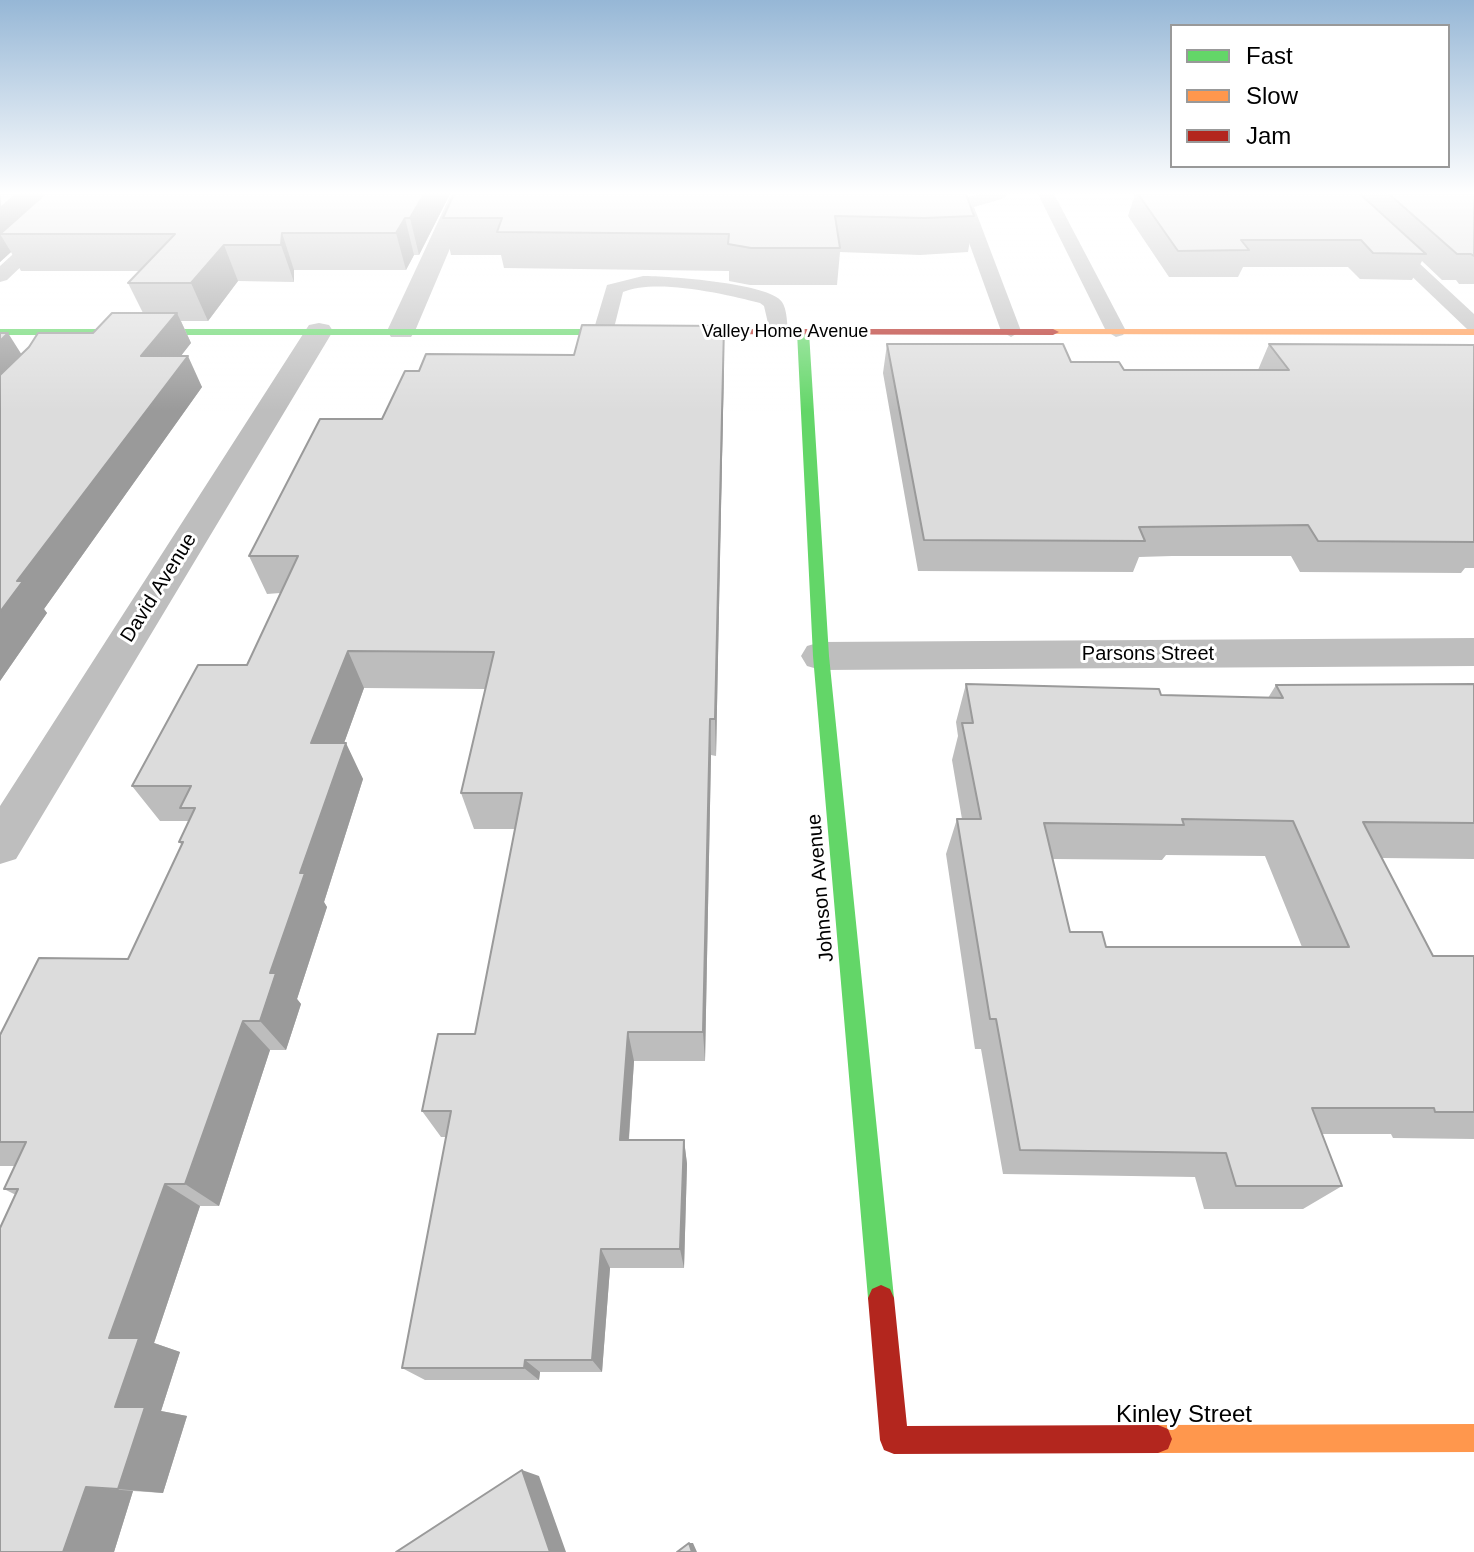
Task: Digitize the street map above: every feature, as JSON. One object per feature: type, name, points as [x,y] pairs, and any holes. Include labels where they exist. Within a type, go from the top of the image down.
[{"type":"street","points":[[401,331],[430,266]]},
{"type":"street","name":"David Avenue","points":[[0,845],[319,331]]},
{"type":"street","name":"Valley Home Avenue","points":[[0,332],[1474,332]]},
{"type":"street","name":"Johnson Avenue","points":[[803,332],[821,656],[894,1440]]},
{"type":"street","name":"Parsons Street","points":[[821,656],[1474,652]]},
{"type":"street","name":"Kinley Street","points":[[894,1440],[1474,1438]]},
{"type":"lane","points":[[987,266],[1011,331]]},
{"type":"lane","points":[[1083,266],[1116,331]]},
{"type":"lane","points":[[1412,266],[1474,325]]},
{"type":"lane","points":[[603,332],[614,289],[628,283],[704,285],[767,299],[774,304],[778,332]]},
{"type":"lane","points":[[45,357],[60,332]]},
{"type":"building","points":[[144,266],[205,266],[191,283],[128,283]]},
{"type":"building","points":[[112,313],[177,313],[141,356],[188,356],[17,581],[23,581],[0,612],[0,375],[29,347],[38,333],[93,333]]},
{"type":"building","points":[[582,325],[724,326],[715,719],[710,719],[703,1032],[628,1032],[620,1140],[684,1140],[680,1249],[601,1249],[592,1360],[525,1360],[524,1368],[402,1368],[451,1111],[422,1111],[438,1034],[475,1034],[522,793],[461,793],[494,652],[348,651],[311,743],[346,743],[300,873],[305,873],[270,973],[276,973],[260,1021],[243,1021],[185,1184],[165,1184],[109,1338],[139,1338],[115,1407],[145,1407],[118,1489],[86,1487],[63,1552],[0,1552],[0,1228],[18,1189],[4,1189],[26,1142],[0,1142],[0,1035],[39,958],[128,959],[183,842],[179,842],[195,808],[180,808],[191,786],[132,786],[198,665],[247,665],[298,556],[249,556],[320,419],[382,419],[405,371],[419,371],[426,354],[574,355]]},
{"type":"building","points":[[887,344],[1063,344],[1071,362],[1119,362],[1124,370],[1289,370],[1269,344],[1474,345],[1474,542],[1318,541],[1308,525],[1139,527],[1145,541],[924,540]]},
{"type":"building","points":[[966,684],[1159,689],[1161,695],[1283,698],[1276,685],[1474,684],[1474,823],[1363,822],[1433,956],[1474,956],[1474,1112],[1435,1112],[1434,1108],[1312,1108],[1342,1186],[1236,1186],[1226,1153],[1020,1150],[996,1019],[990,1019],[957,819],[981,819],[962,723],[973,723]],"holes":[[[1182,819],[1293,821],[1349,947],[1106,947],[1102,932],[1070,932],[1044,823],[1184,825]]]},
{"type":"building","points":[[522,1470],[550,1552],[396,1552]]},
{"type":"building","points":[[689,1543],[692,1552],[677,1552]]},
{"type":"traffic: fast","points":[[0,332],[675,332]]},
{"type":"traffic: fast","points":[[803,332],[821,656],[881,1298]]},
{"type":"traffic: slow","points":[[1053,332],[1474,332]]},
{"type":"traffic: slow","points":[[1158,1439],[1474,1438]]},
{"type":"traffic: jam","points":[[675,332],[1053,332]]},
{"type":"traffic: jam","points":[[881,1298],[894,1440],[1158,1439]]}]
